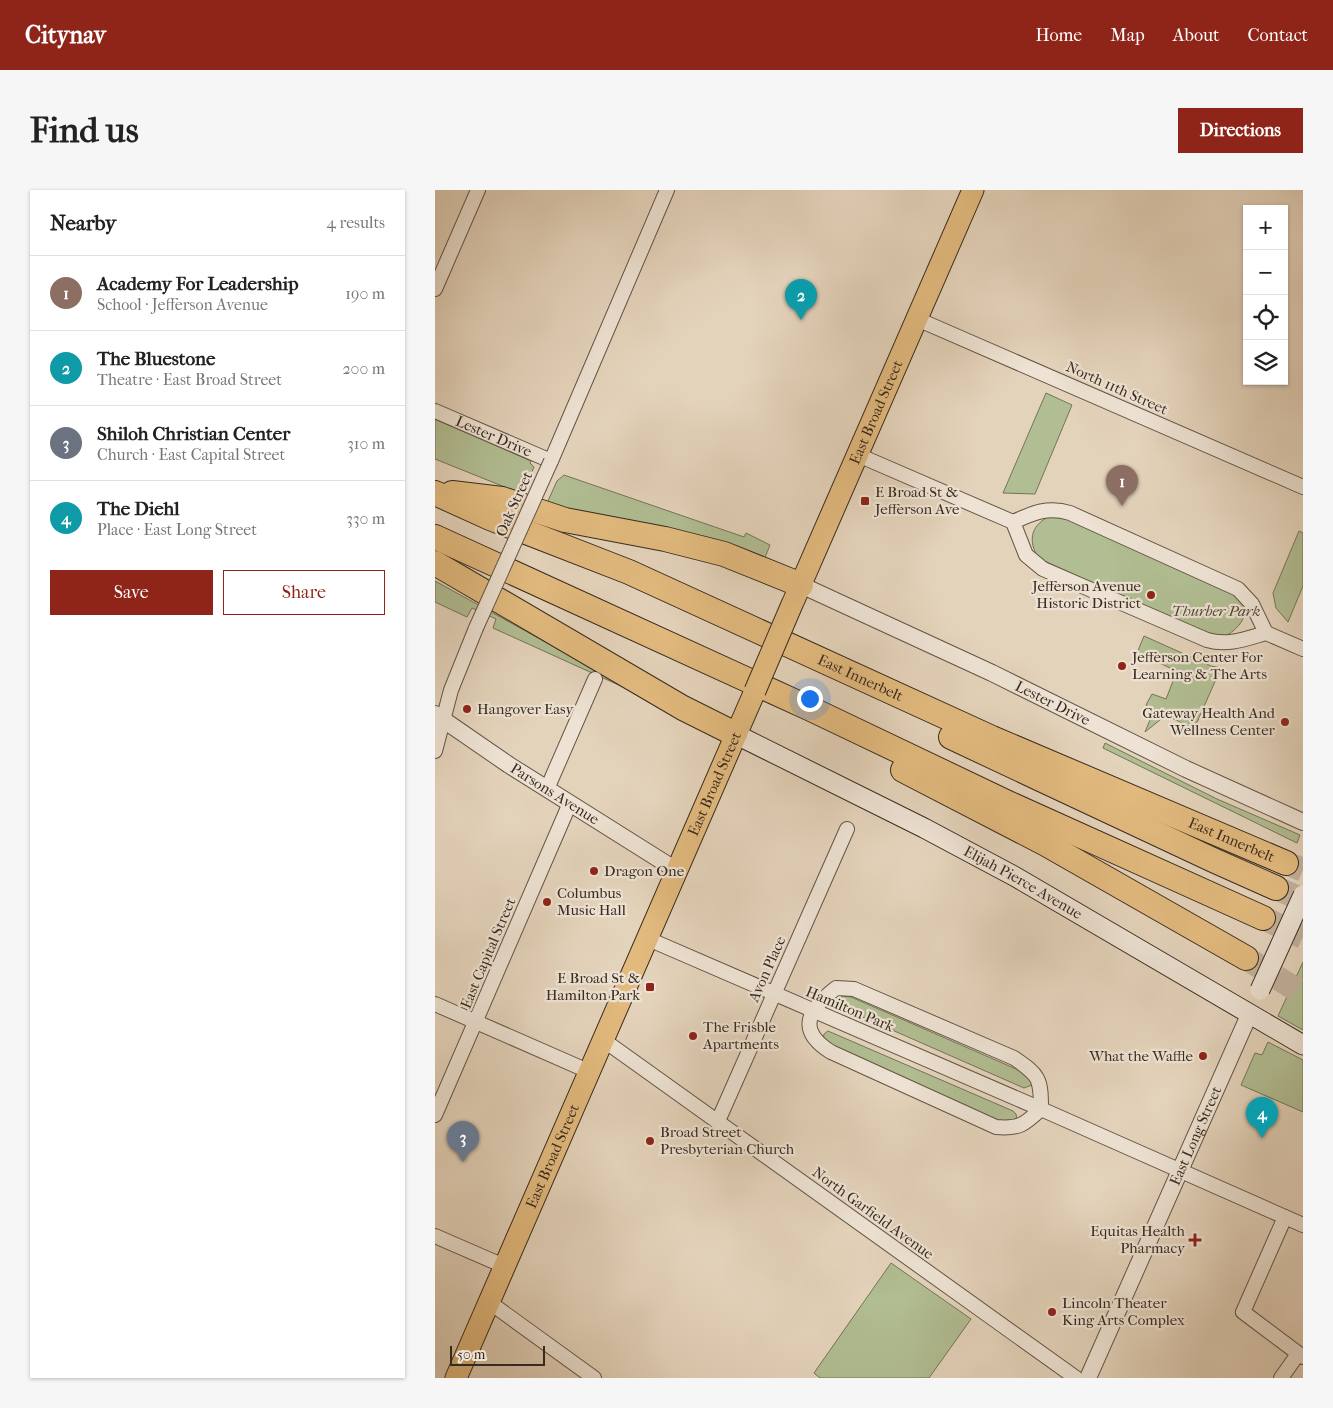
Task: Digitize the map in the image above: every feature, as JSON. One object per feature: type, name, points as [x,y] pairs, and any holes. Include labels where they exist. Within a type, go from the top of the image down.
[{"type":"highway","points":[[435,492],[502,499],[565,520],[665,539],[724,554],[797,594]]},
{"type":"highway","name":"East Innerbelt","points":[[435,492],[490,518],[629,572],[1110,789],[1286,863]]},
{"type":"highway","points":[[435,537],[811,708],[1008,803],[1263,918]]},
{"type":"highway","points":[[435,563],[683,708],[739,727]]},
{"type":"highway","points":[[901,696],[932,728],[1276,888]]},
{"type":"highway","points":[[811,708],[851,740],[901,769],[1046,844],[1246,958]]},
{"type":"main road","name":"East Broad Street","points":[[456,1378],[973,190]]},
{"type":"main road","name":"Elijah Pierce Avenue","points":[[739,727],[1014,876],[1249,1015],[1303,1044]]},
{"type":"main road","name":"East Long Street","points":[[1249,1015],[1303,895]]},
{"type":"street","points":[[435,289],[478,190]]},
{"type":"street","name":"Oak Street","points":[[435,751],[439,717],[667,190]]},
{"type":"street","name":"North 11th Street","points":[[917,319],[1303,487]]},
{"type":"street","name":"Lester Drive","points":[[435,410],[551,461]]},
{"type":"street","points":[[858,455],[1013,522],[1026,556],[1043,569],[1207,640],[1220,644],[1235,642],[1266,633],[1303,649]]},
{"type":"street","points":[[1013,522],[1034,512],[1047,509],[1070,513],[1238,589],[1252,604],[1266,633]]},
{"type":"street","name":"Lester Drive","points":[[797,594],[992,673],[1185,769],[1303,822]]},
{"type":"street","points":[[547,789],[595,679]]},
{"type":"street","name":"Parsons Avenue","points":[[439,717],[547,789],[676,870]]},
{"type":"street","name":"East Capital Street","points":[[435,1115],[570,803]]},
{"type":"street","name":"Avon Place","points":[[718,1122],[847,829]]},
{"type":"street","name":"Hamilton Park","points":[[646,938],[1041,1108],[1303,1225]]},
{"type":"street","points":[[836,988],[854,989],[1013,1058],[1030,1070],[1041,1084],[1041,1108],[1027,1123],[1013,1129],[995,1127],[831,1052],[815,1042],[809,1029],[812,1010],[836,988]]},
{"type":"street","points":[[435,1004],[588,1071]]},
{"type":"street","name":"East Long Street","points":[[1088,1378],[1249,1015]]},
{"type":"street","name":"North Garfield Avenue","points":[[602,1039],[1076,1378]]},
{"type":"street","points":[[1281,1378],[1301,1356],[1243,1312],[1285,1217]]},
{"type":"street","points":[[435,1236],[504,1266]]},
{"type":"street","points":[[489,1302],[594,1378]]},
{"type":"green space","points":[[1046,393],[1072,405],[1035,494],[1003,493]]},
{"type":"green space","points":[[435,419],[531,461],[530,463],[534,467],[522,494],[435,459]]},
{"type":"green space","points":[[564,475],[744,537],[746,533],[770,545],[764,560],[547,503],[557,481]]},
{"type":"green space","name":"Thurber Park","points":[[1057,513],[1235,592],[1242,600],[1245,608],[1242,620],[1229,634],[1218,639],[1038,558],[1032,542],[1034,530],[1043,520]]},
{"type":"green space","points":[[1299,531],[1303,533],[1303,586],[1288,622],[1276,608],[1273,593]]},
{"type":"green space","points":[[435,581],[645,697],[493,628],[496,619],[472,608],[467,617],[435,602]]},
{"type":"green space","points":[[1144,636],[1211,666],[1221,668],[1194,729],[1166,715],[1145,732],[1154,710],[1146,705],[1152,694],[1166,699],[1177,671],[1137,653]]},
{"type":"green space","points":[[1105,743],[1217,799],[1300,835],[1297,843],[1103,748]]},
{"type":"green space","points":[[1303,962],[1303,1030],[1278,1016]]},
{"type":"green space","points":[[842,996],[851,997],[1023,1072],[1033,1083],[1024,1088],[842,1008],[838,1003]]},
{"type":"green space","points":[[828,1031],[1013,1111],[1016,1114],[1017,1120],[1015,1122],[1000,1121],[829,1046],[823,1040],[824,1034]]},
{"type":"green space","points":[[1268,1042],[1303,1060],[1303,1112],[1241,1085],[1255,1053],[1262,1055]]},
{"type":"green space","points":[[891,1263],[971,1319],[929,1378],[820,1378],[814,1373]]},
{"type":"tunnel","points":[[1286,863],[1303,870]]},
{"type":"tunnel","points":[[1276,888],[1303,900]]},
{"type":"tunnel","points":[[1263,918],[1303,937]]},
{"type":"tunnel","points":[[1246,958],[1303,994]]},
{"type":"place","name":"The Bluestone","points":[[801,320]]},
{"type":"place","name":"E Broad St & Jefferson Ave","points":[[865,501]]},
{"type":"place","name":"Academy For Leadership","points":[[1122,506]]},
{"type":"place","name":"Jefferson Avenue Historic District","points":[[1151,595]]},
{"type":"place","name":"Jefferson Center For Learning & The Arts","points":[[1122,666]]},
{"type":"place","name":"Hangover Easy","points":[[467,709]]},
{"type":"place","name":"Gateway Health And Wellness Center","points":[[1285,722]]},
{"type":"place","name":"Dragon One","points":[[594,871]]},
{"type":"place","name":"Columbus Music Hall","points":[[547,902]]},
{"type":"place","name":"E Broad St & Hamilton Park","points":[[650,987]]},
{"type":"place","name":"The Frisble Apartments","points":[[693,1036]]},
{"type":"place","name":"What the Waffle","points":[[1203,1056]]},
{"type":"place","name":"The Diehl","points":[[1262,1138]]},
{"type":"place","name":"Broad Street Presbyterian Church","points":[[650,1141]]},
{"type":"place","name":"Shiloh Christian Center","points":[[463,1162]]},
{"type":"place","name":"Equitas Health Pharmacy","points":[[1195,1240]]},
{"type":"place","name":"Lincoln Theater King Arts Complex","points":[[1052,1312]]}]
